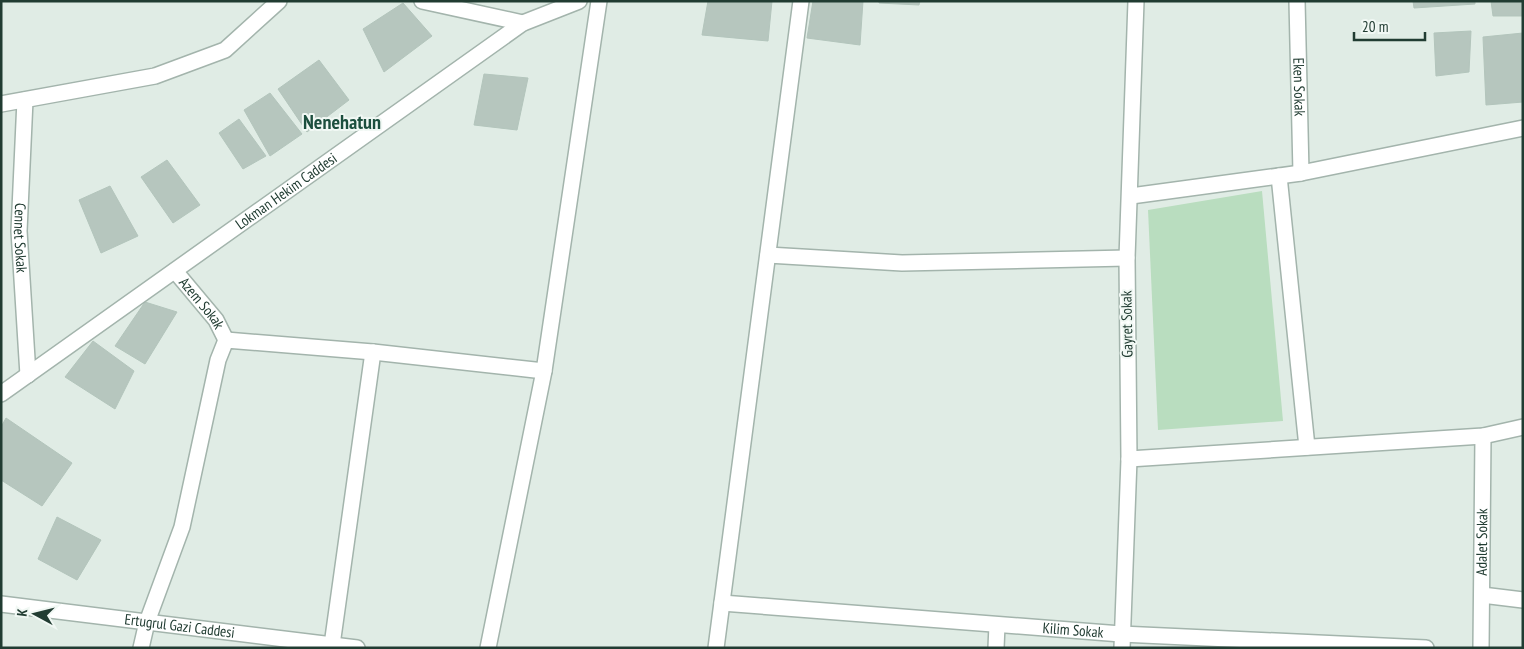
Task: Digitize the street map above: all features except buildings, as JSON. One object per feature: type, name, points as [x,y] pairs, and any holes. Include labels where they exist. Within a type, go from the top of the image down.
[{"type":"street","points":[[1,104],[156,76],[225,50],[279,1]]},
{"type":"street","points":[[422,1],[524,23]]},
{"type":"street","name":"Lokman Hekim Caddesi","points":[[1,394],[524,23],[579,1]]},
{"type":"street","points":[[488,648],[544,371],[600,1]]},
{"type":"street","points":[[716,648],[801,1]]},
{"type":"street","name":"Gayret Sokak","points":[[1121,641],[1129,459],[1127,258],[1131,196],[1136,1]]},
{"type":"street","name":"Eken Sokak","points":[[1298,1],[1301,173]]},
{"type":"street","name":"Cennet Sokak","points":[[25,100],[19,231],[28,375]]},
{"type":"street","points":[[1131,196],[1301,173],[1523,128]]},
{"type":"street","points":[[1279,176],[1307,447]]},
{"type":"street","points":[[768,255],[902,263],[1127,258]]},
{"type":"street","name":"Azem Sokak","points":[[175,271],[216,320],[226,340]]},
{"type":"street","points":[[141,648],[146,622],[182,527],[218,360],[226,340],[373,352],[544,371]]},
{"type":"street","points":[[332,645],[373,352]]},
{"type":"street","points":[[1129,459],[1483,436],[1523,427]]},
{"type":"street","name":"Adalet Sokak","points":[[1482,648],[1483,436]]},
{"type":"street","points":[[1482,595],[1523,600]]},
{"type":"street","name":"Kilim Sokak","points":[[722,603],[997,625],[1121,641],[1426,648]]},
{"type":"street","name":"Ertugrul Gazi Caddesi","points":[[1,604],[146,622],[280,643],[357,648]]},
{"type":"street","points":[[996,648],[997,625]]},
{"type":"green space","points":[[1262,191],[1283,421],[1158,430],[1148,210]]},
{"type":"district","name":"Nenehatun","points":[[342,122]]}]
